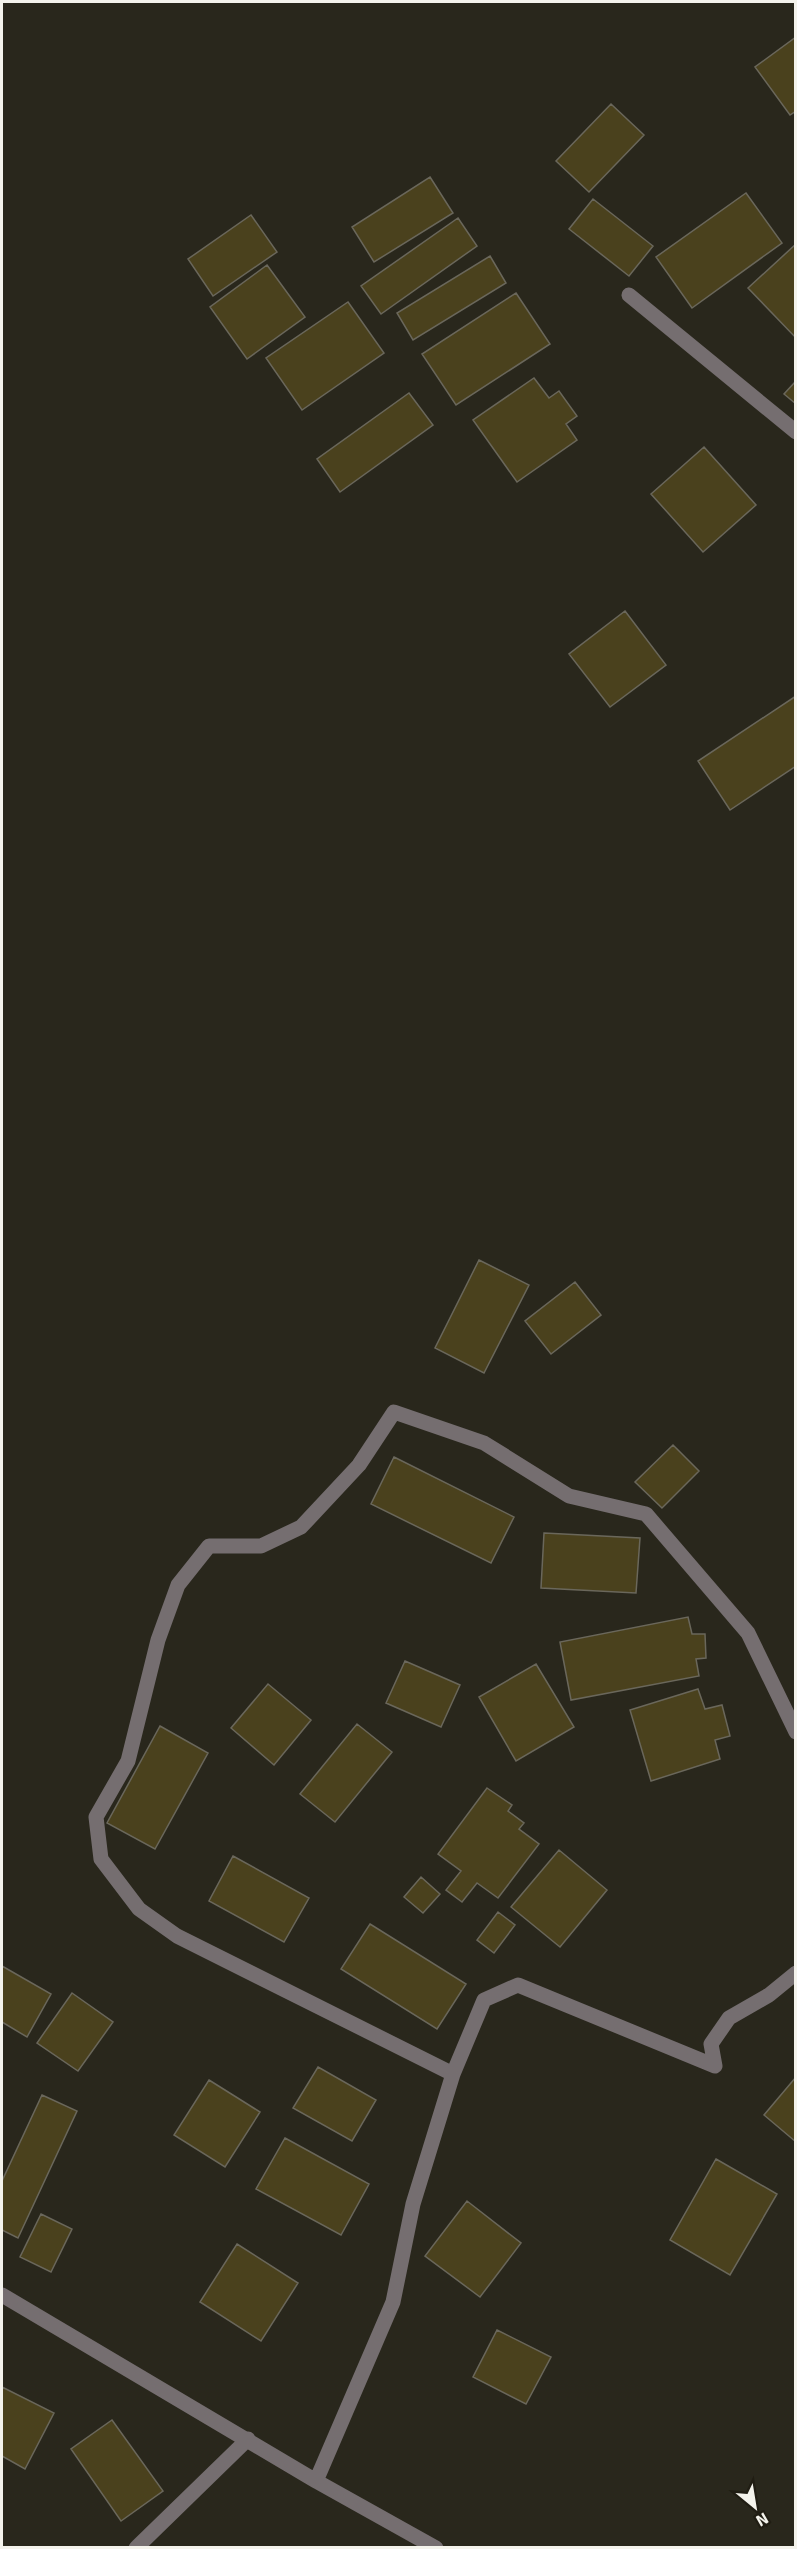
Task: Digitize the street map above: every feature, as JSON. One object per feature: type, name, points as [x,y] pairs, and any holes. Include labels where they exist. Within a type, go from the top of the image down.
[{"type":"street","points":[[629,295],[795,432]]},
{"type":"street","points":[[453,2074],[177,1936],[139,1909],[101,1859],[96,1817],[128,1761],[158,1640],[178,1585],[209,1546],[261,1546],[301,1527],[359,1465],[394,1412],[484,1443],[569,1496],[646,1514],[748,1633],[795,1732]]},
{"type":"street","points":[[316,2481],[393,2302],[413,2204],[453,2074],[484,2000],[518,1984],[715,2066],[711,2044],[729,2018],[769,1995],[795,1973]]},
{"type":"street","points":[[2,2295],[316,2481],[436,2547]]},
{"type":"street","points":[[136,2547],[248,2439]]},
{"type":"building","points":[[796,37],[796,111],[790,115],[755,67]]},
{"type":"building","points":[[611,104],[644,135],[589,192],[556,161]]},
{"type":"building","points":[[430,177],[453,213],[374,262],[352,227]]},
{"type":"building","points":[[746,193],[782,243],[692,308],[656,257]]},
{"type":"building","points":[[593,199],[653,246],[629,276],[569,229]]},
{"type":"building","points":[[251,215],[277,252],[213,296],[188,259]]},
{"type":"building","points":[[458,218],[477,246],[381,314],[361,286]]},
{"type":"building","points":[[796,244],[796,338],[748,288]]},
{"type":"building","points":[[490,256],[506,283],[413,340],[397,313]]},
{"type":"building","points":[[267,265],[305,317],[247,359],[210,307]]},
{"type":"building","points":[[516,293],[550,344],[456,405],[422,354]]},
{"type":"building","points":[[348,302],[384,353],[302,410],[266,358]]},
{"type":"building","points":[[534,378],[549,398],[559,391],[577,416],[566,424],[577,440],[517,482],[473,420]]},
{"type":"building","points":[[796,381],[796,404],[784,394]]},
{"type":"building","points":[[409,393],[433,425],[340,492],[317,459]]},
{"type":"building","points":[[704,447],[756,505],[703,552],[651,494]]},
{"type":"building","points":[[625,611],[666,665],[610,707],[569,654]]},
{"type":"building","points":[[796,696],[796,766],[730,810],[698,761]]},
{"type":"building","points":[[479,1260],[529,1285],[484,1373],[435,1348]]},
{"type":"building","points":[[575,1282],[601,1315],[551,1354],[525,1321]]},
{"type":"building","points":[[673,1445],[699,1471],[662,1508],[635,1482]]},
{"type":"building","points":[[394,1457],[514,1517],[491,1563],[371,1504]]},
{"type":"building","points":[[544,1533],[640,1538],[636,1593],[541,1588]]},
{"type":"building","points":[[688,1617],[692,1634],[705,1634],[706,1658],[696,1659],[699,1676],[571,1700],[560,1642]]},
{"type":"building","points":[[405,1661],[460,1685],[441,1727],[386,1703]]},
{"type":"building","points":[[536,1664],[574,1727],[516,1761],[479,1697]]},
{"type":"building","points":[[268,1684],[311,1720],[274,1765],[231,1728]]},
{"type":"building","points":[[698,1689],[705,1709],[722,1705],[730,1736],[715,1740],[720,1759],[651,1781],[630,1710]]},
{"type":"building","points":[[357,1724],[392,1752],[335,1822],[300,1794]]},
{"type":"building","points":[[160,1726],[208,1753],[155,1849],[107,1823]]},
{"type":"building","points":[[487,1788],[512,1805],[508,1811],[524,1823],[519,1829],[539,1844],[498,1898],[477,1883],[462,1902],[446,1890],[461,1871],[438,1854]]},
{"type":"building","points":[[559,1850],[607,1890],[560,1947],[511,1907]]},
{"type":"building","points":[[233,1856],[309,1898],[284,1942],[209,1901]]},
{"type":"building","points":[[421,1877],[440,1894],[423,1913],[404,1897]]},
{"type":"building","points":[[498,1912],[515,1925],[494,1953],[477,1940]]},
{"type":"building","points":[[370,1924],[466,1984],[437,2029],[341,1969]]},
{"type":"building","points":[[2,1966],[51,1994],[27,2037],[2,2022]]},
{"type":"building","points":[[72,1993],[113,2022],[78,2071],[37,2043]]},
{"type":"building","points":[[318,2067],[376,2100],[352,2141],[293,2108]]},
{"type":"building","points":[[796,2077],[796,2142],[764,2115]]},
{"type":"building","points":[[209,2080],[260,2112],[225,2167],[174,2135]]},
{"type":"building","points":[[42,2095],[77,2111],[18,2238],[2,2230],[2,2181]]},
{"type":"building","points":[[285,2138],[369,2184],[341,2235],[256,2189]]},
{"type":"building","points":[[716,2159],[777,2194],[730,2275],[670,2240]]},
{"type":"building","points":[[467,2201],[521,2243],[480,2297],[425,2256]]},
{"type":"building","points":[[41,2214],[72,2229],[51,2272],[20,2257]]},
{"type":"building","points":[[237,2244],[298,2283],[261,2341],[200,2302]]},
{"type":"building","points":[[497,2330],[551,2357],[526,2404],[473,2377]]},
{"type":"building","points":[[2,2387],[54,2413],[25,2469],[2,2456]]},
{"type":"building","points":[[112,2420],[163,2491],[121,2521],[71,2449]]}]
